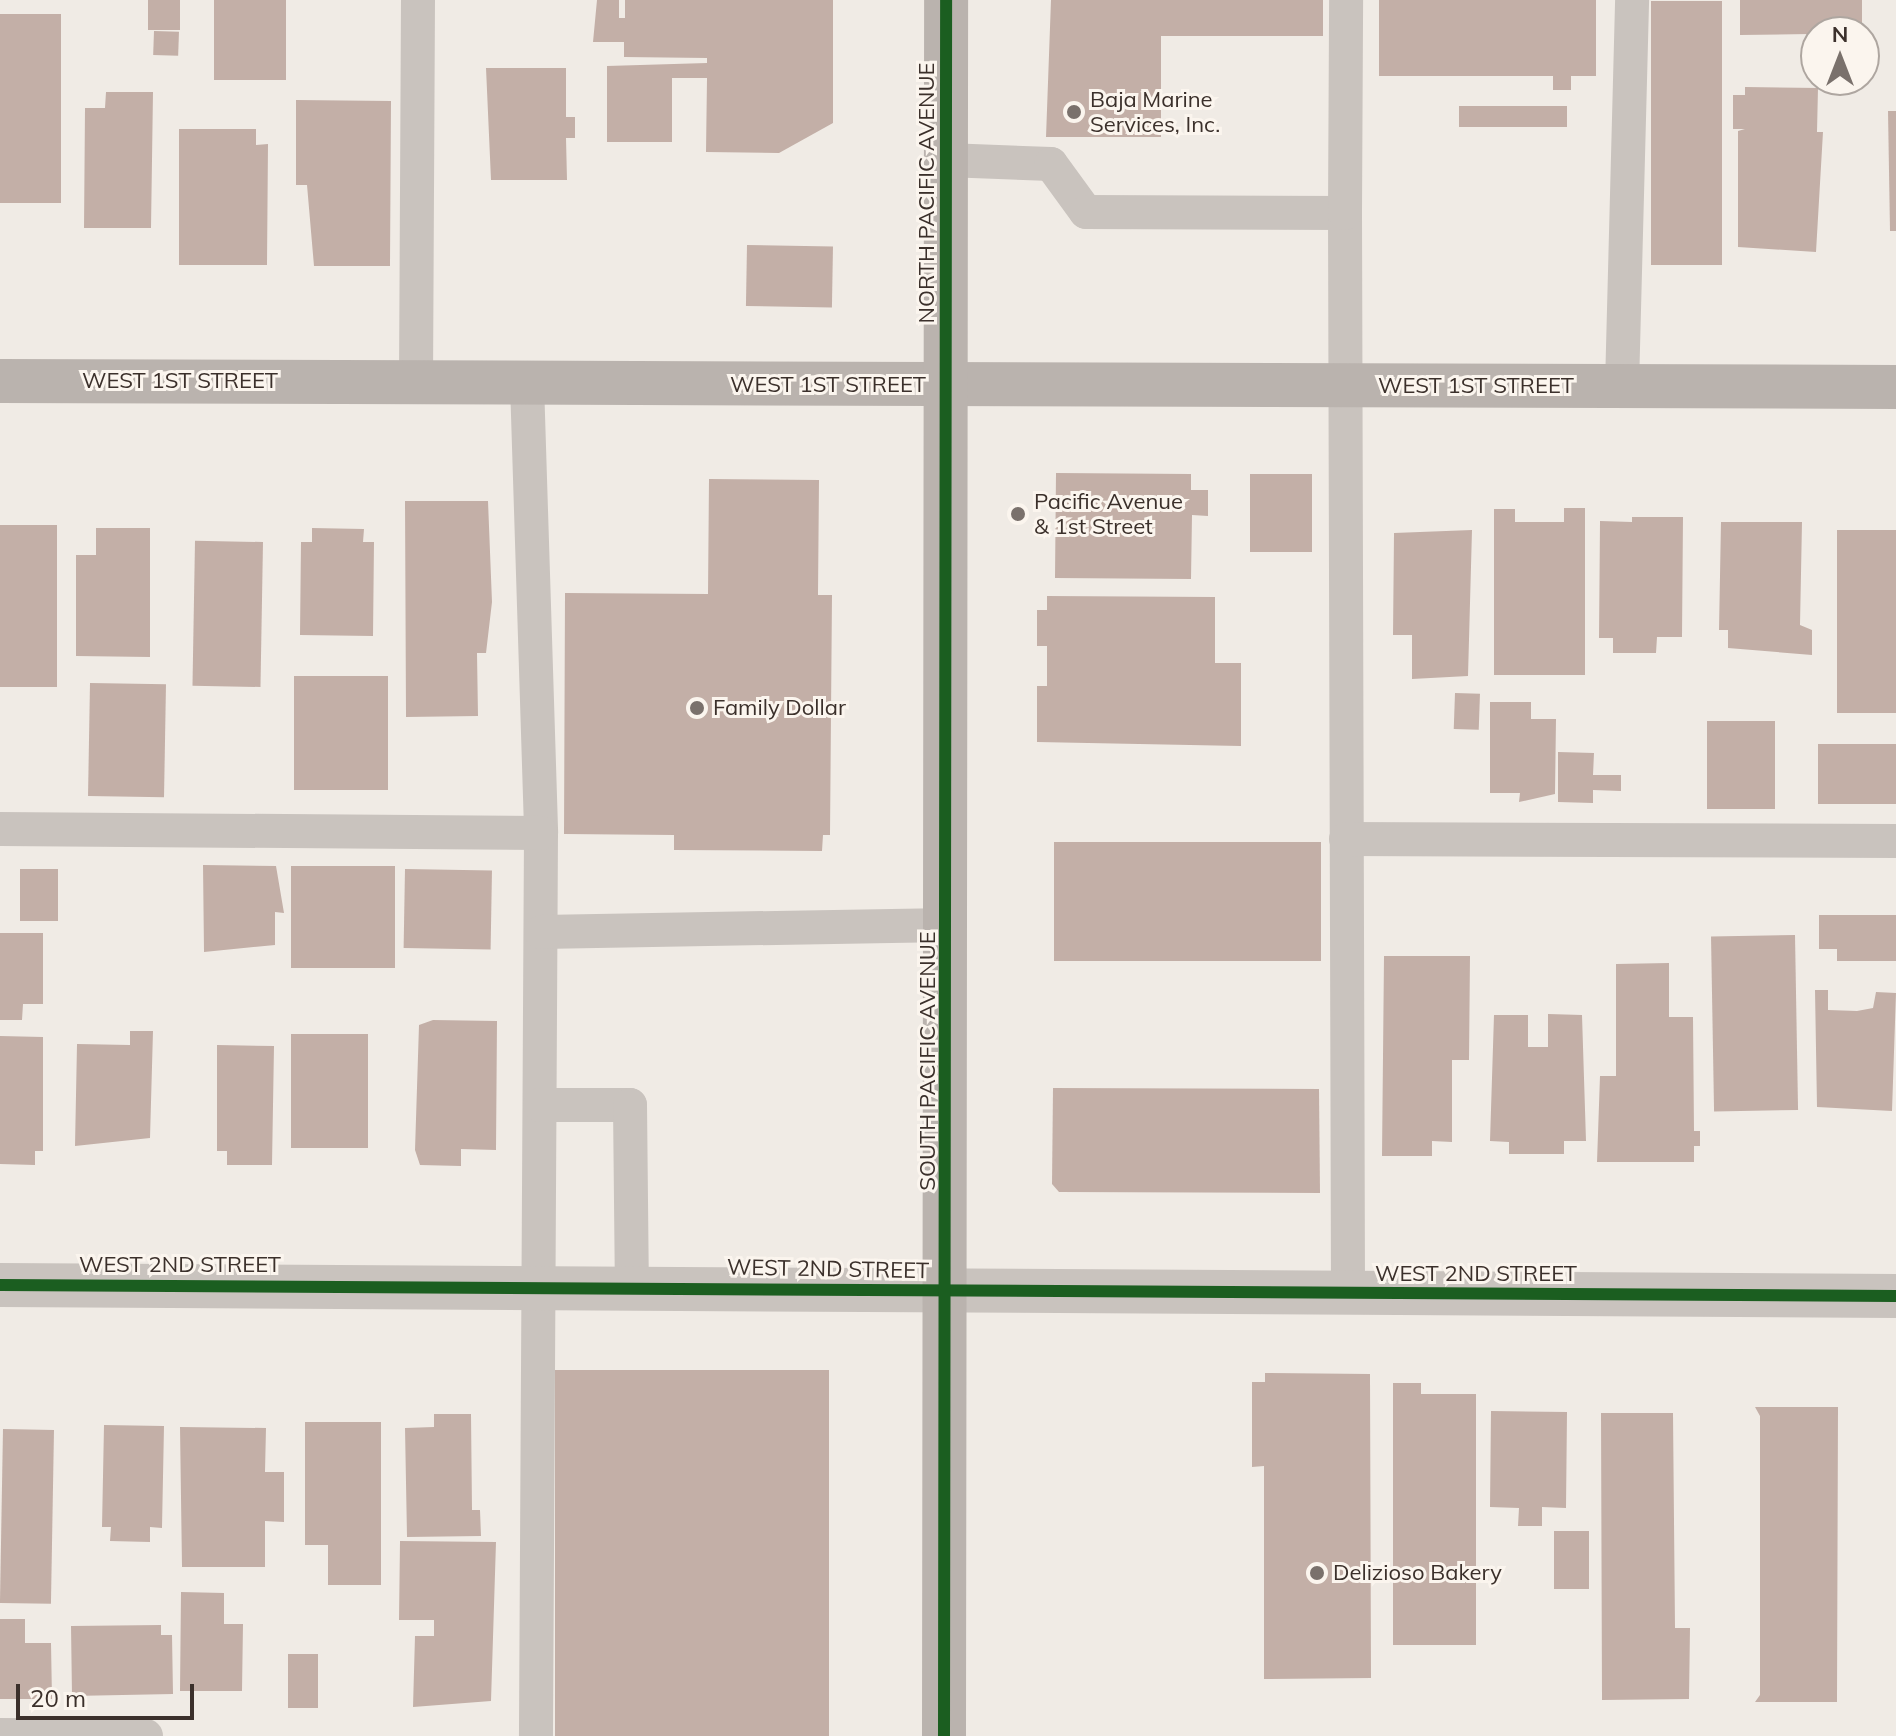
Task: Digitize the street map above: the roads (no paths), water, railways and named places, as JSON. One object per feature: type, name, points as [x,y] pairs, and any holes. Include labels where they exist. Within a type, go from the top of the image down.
[{"type":"street","name":"NORTH PACIFIC AVENUE","points":[[946,0],[947,386]]},
{"type":"street","name":"WEST 1ST STREET","points":[[0,381],[1896,387]]},
{"type":"street","name":"SOUTH PACIFIC AVENUE","points":[[944,1736],[949,925],[947,386]]},
{"type":"street","name":"WEST 2ND STREET","points":[[0,1285],[540,1284],[947,1291],[1896,1296]]},
{"type":"lane","points":[[416,382],[418,0]]},
{"type":"lane","points":[[1346,0],[1348,1293]]},
{"type":"lane","points":[[1622,386],[1632,0]]},
{"type":"lane","points":[[946,160],[1051,164],[1086,212],[1345,213]]},
{"type":"lane","points":[[527,383],[541,833],[536,1736]]},
{"type":"lane","points":[[0,829],[541,833]]},
{"type":"lane","points":[[1346,839],[1896,841]]},
{"type":"lane","points":[[541,932],[949,925]]},
{"type":"lane","points":[[540,1105],[630,1105],[632,1286]]},
{"type":"lane","points":[[0,1735],[146,1736]]},
{"type":"place","name":"Baja Marine Services, Inc.","points":[[1074,112]]},
{"type":"place","name":"Pacific Avenue & 1st Street","points":[[1018,514]]},
{"type":"place","name":"Family Dollar","points":[[697,708]]},
{"type":"place","name":"Delizioso Bakery","points":[[1317,1573]]}]
